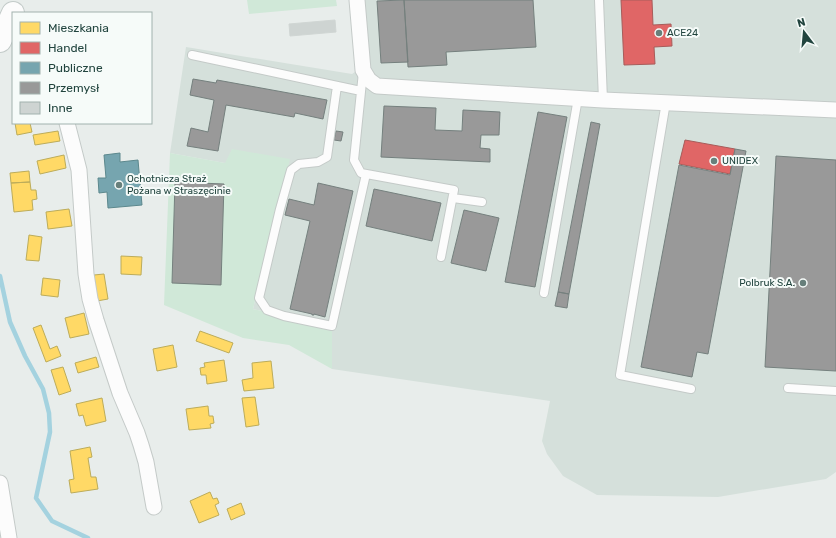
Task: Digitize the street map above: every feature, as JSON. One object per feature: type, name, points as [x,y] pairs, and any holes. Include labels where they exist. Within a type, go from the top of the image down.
[{"type":"street","points":[[357,0],[363,70],[369,80],[377,86],[603,100],[836,110]]},
{"type":"street","points":[[0,41],[12,17]]},
{"type":"street","points":[[67,124],[79,170],[86,274],[90,299],[120,393],[141,445],[146,462],[154,507]]},
{"type":"street","points":[[0,483],[9,538]]},
{"type":"lane","points":[[599,0],[603,100]]},
{"type":"lane","points":[[192,55],[361,91]]},
{"type":"lane","points":[[363,70],[354,160],[361,173],[454,190],[441,257]]},
{"type":"lane","points":[[337,86],[327,157],[318,162],[298,164],[291,170],[280,209],[259,298],[267,310],[284,316],[332,326],[366,174]]},
{"type":"lane","points":[[544,292],[578,98]]},
{"type":"lane","points":[[666,102],[620,375],[691,389]]},
{"type":"lane","points":[[453,198],[482,202]]},
{"type":"lane","points":[[788,388],[836,391]]},
{"type":"shaded area","points":[[365,0],[836,0],[836,472],[826,479],[718,497],[597,495],[563,476],[547,454],[542,441],[550,401],[332,369],[332,326],[253,309],[289,160],[225,163],[170,153],[186,47],[352,74],[369,62]]},
{"type":"green space","points":[[247,0],[336,0],[337,6],[249,14]]},
{"type":"green space","points":[[232,149],[290,159],[253,309],[332,326],[332,369],[289,345],[243,338],[164,305],[170,153],[225,163]]},
{"type":"building: Mieszkania","points":[[15,124],[30,124],[32,132],[17,135]]},
{"type":"building: Mieszkania","points":[[58,131],[60,141],[35,145],[33,135]]},
{"type":"building: Mieszkania","points":[[64,155],[66,168],[40,174],[37,161]]},
{"type":"building: Mieszkania","points":[[29,171],[30,182],[11,183],[10,173]]},
{"type":"building: Mieszkania","points":[[30,182],[31,190],[36,190],[37,199],[32,200],[33,210],[14,212],[11,183]]},
{"type":"building: Mieszkania","points":[[69,209],[72,226],[48,229],[46,212]]},
{"type":"building: Mieszkania","points":[[29,235],[42,237],[39,261],[26,260]]},
{"type":"building: Mieszkania","points":[[121,256],[142,257],[141,275],[121,274]]},
{"type":"building: Mieszkania","points":[[104,274],[108,299],[97,301],[94,275]]},
{"type":"building: Mieszkania","points":[[43,278],[60,280],[58,297],[41,295]]},
{"type":"building: Mieszkania","points":[[84,313],[89,334],[70,338],[65,318]]},
{"type":"building: Mieszkania","points":[[41,325],[50,349],[57,346],[61,356],[46,362],[33,328]]},
{"type":"building: Mieszkania","points":[[200,331],[233,343],[229,353],[196,341]]},
{"type":"building: Mieszkania","points":[[173,345],[177,367],[157,371],[153,349]]},
{"type":"building: Mieszkania","points":[[96,357],[99,367],[78,373],[75,363]]},
{"type":"building: Mieszkania","points":[[224,360],[227,381],[207,384],[206,375],[201,375],[200,368],[205,367],[204,363]]},
{"type":"building: Mieszkania","points":[[271,361],[274,388],[244,391],[242,380],[253,378],[252,363]]},
{"type":"building: Mieszkania","points":[[63,367],[71,391],[59,395],[51,370]]},
{"type":"building: Mieszkania","points":[[255,397],[259,425],[246,427],[242,398]]},
{"type":"building: Mieszkania","points":[[102,398],[106,421],[86,426],[83,415],[79,416],[76,404]]},
{"type":"building: Mieszkania","points":[[208,406],[209,416],[213,416],[214,423],[210,424],[211,428],[189,430],[186,409]]},
{"type":"building: Mieszkania","points":[[90,447],[92,457],[88,458],[91,477],[96,477],[98,489],[71,493],[69,480],[74,479],[70,451]]},
{"type":"building: Mieszkania","points":[[210,492],[213,499],[217,498],[219,503],[215,505],[219,515],[199,523],[190,501]]},
{"type":"building: Mieszkania","points":[[241,503],[245,514],[231,520],[227,509]]},
{"type":"building: Handel","points":[[621,0],[652,0],[653,25],[671,24],[672,46],[654,47],[655,64],[624,65]]},
{"type":"building: Handel","points":[[685,140],[735,149],[730,174],[679,164]]},
{"type":"building: Publiczne","name":"Ochotnicza Straż Pożana w Straszęcinie","points":[[120,153],[120,162],[138,160],[142,205],[108,208],[107,192],[99,193],[98,178],[106,178],[104,155]]},
{"type":"building: Przemysł","points":[[404,0],[533,0],[536,47],[446,52],[447,65],[408,67]]},
{"type":"building: Przemysł","points":[[404,0],[408,62],[381,63],[377,1]]},
{"type":"building: Przemysł","points":[[193,79],[216,83],[217,80],[327,100],[323,119],[295,113],[294,117],[226,105],[218,151],[187,146],[191,128],[208,132],[214,100],[190,95]]},
{"type":"building: Przemysł","points":[[384,106],[436,108],[435,130],[462,131],[463,110],[500,112],[499,135],[481,135],[480,148],[490,149],[490,162],[381,157]]},
{"type":"building: Przemysł","points":[[538,112],[567,117],[535,287],[505,282]]},
{"type":"building: Przemysł","points":[[591,122],[600,124],[569,294],[558,292]]},
{"type":"building: Przemysł","points":[[336,131],[343,132],[341,141],[334,140]]},
{"type":"building: Przemysł","points":[[735,149],[746,151],[708,354],[697,352],[692,377],[641,367],[679,165],[730,175]]},
{"type":"building: Przemysł","name":"Polbruk S.A.","points":[[776,156],[836,160],[836,371],[765,367]]},
{"type":"building: Przemysł","points":[[175,182],[224,184],[221,285],[172,283]]},
{"type":"building: Przemysł","points":[[318,183],[353,191],[325,317],[290,309],[310,221],[285,215],[289,199],[314,205]]},
{"type":"building: Przemysł","points":[[374,189],[441,203],[432,241],[366,226]]},
{"type":"building: Przemysł","points":[[464,210],[499,218],[486,271],[451,263]]},
{"type":"building: Przemysł","points":[[558,292],[569,294],[567,308],[555,306]]},
{"type":"building: Inne","points":[[335,20],[336,32],[290,36],[289,24]]},
{"type":"waterway","points":[[0,276],[10,322],[25,356],[43,389],[49,413],[50,432],[36,498],[52,521],[88,538]]},
{"type":"place","name":"ACE24","points":[[659,33]]},
{"type":"place","name":"UNIDEX","points":[[714,161]]},
{"type":"place","name":"Ochotnicza Straż Pożana w Straszęcinie","points":[[119,185]]},
{"type":"place","name":"Polbruk S.A.","points":[[803,283]]}]
